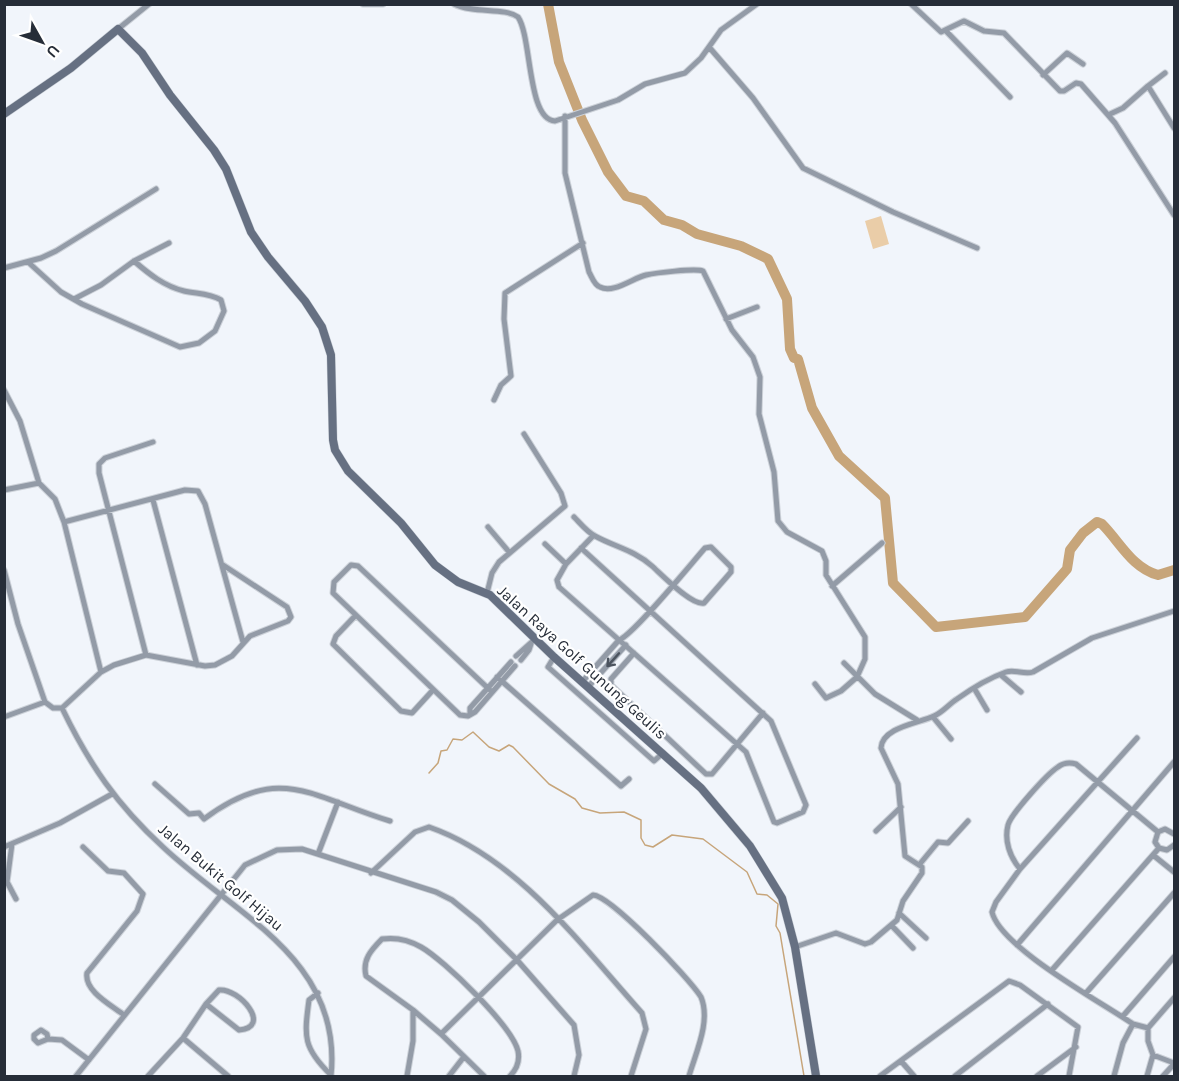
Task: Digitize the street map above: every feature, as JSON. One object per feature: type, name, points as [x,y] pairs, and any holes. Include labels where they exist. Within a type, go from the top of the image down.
[{"type":"main road","points":[[4,114],[71,68],[118,29]]},
{"type":"main road","name":"Jalan Raya Golf Gunung Geulis","points":[[118,29],[142,53],[170,95],[214,150],[226,169],[251,232],[305,301],[322,327],[331,355],[332,425],[335,450],[340,459],[401,523],[435,565],[458,582],[487,593],[533,641],[663,753],[721,808],[765,867],[785,906],[795,947],[816,1077]]},
{"type":"street","points":[[118,29],[149,4]]},
{"type":"street","points":[[365,5],[383,4]]},
{"type":"street","points":[[454,4],[479,12],[514,14],[520,21],[532,82],[544,118],[555,121],[618,100],[645,84],[685,73],[695,65],[727,25],[757,4]]},
{"type":"street","points":[[492,11],[494,4]]},
{"type":"street","points":[[911,4],[939,31],[946,31],[965,21],[984,31],[1001,32],[1060,91],[1076,83],[1081,84],[1108,115],[1174,216]]},
{"type":"street","points":[[946,31],[1010,97]]},
{"type":"street","points":[[709,47],[753,98],[803,168],[893,212],[977,248]]},
{"type":"street","points":[[1043,75],[1067,53],[1083,64]]},
{"type":"street","points":[[1108,115],[1123,108],[1166,73]]},
{"type":"street","points":[[1148,87],[1174,128]]},
{"type":"street","points":[[565,116],[565,173],[593,279],[604,288],[647,275],[671,274],[691,269],[703,271],[726,319],[753,357],[760,377],[759,414],[774,472],[778,521],[787,532],[822,550],[826,561],[825,571],[832,586],[865,637],[865,659],[857,677],[841,691],[826,698],[815,684]]},
{"type":"street","points":[[4,268],[56,251],[156,189]]},
{"type":"street","points":[[74,299],[101,285],[134,261],[169,243]]},
{"type":"street","points":[[494,400],[512,372],[504,319],[505,293],[540,268],[583,243]]},
{"type":"street","points":[[28,262],[51,283],[74,299],[180,347],[199,343],[215,331],[224,311],[221,300],[212,295],[177,289],[158,280],[134,261]]},
{"type":"street","points":[[726,319],[757,307]]},
{"type":"street","points":[[4,390],[20,421],[39,483],[55,499],[63,522],[101,672]]},
{"type":"street","points":[[487,593],[492,573],[509,552],[562,510],[565,502],[524,434]]},
{"type":"street","points":[[146,655],[100,487],[99,464],[105,458],[153,442]]},
{"type":"street","points":[[4,490],[39,483]]},
{"type":"street","points":[[63,522],[185,490],[198,490],[205,504],[243,642]]},
{"type":"street","points":[[153,500],[197,665]]},
{"type":"street","points":[[574,517],[593,536],[636,553],[673,584],[694,602],[701,604],[731,572],[731,567],[708,546],[673,584],[649,610],[626,637],[619,640],[585,685]]},
{"type":"street","points":[[488,526],[509,552]]},
{"type":"street","points":[[581,548],[763,713],[778,733],[806,806],[803,812],[777,823],[772,820],[748,754],[559,587],[558,575],[566,564],[581,548],[593,536]]},
{"type":"street","points":[[832,586],[882,543]]},
{"type":"street","points":[[545,544],[566,564]]},
{"type":"street","points":[[490,690],[368,574],[354,564],[344,570],[332,589],[460,715],[475,712],[490,690],[513,664]]},
{"type":"street","points":[[4,570],[25,646],[45,702],[53,708],[62,708],[101,672],[146,655],[197,665],[215,665],[225,660],[243,642],[261,630],[288,621],[290,612],[223,565]]},
{"type":"street","points":[[795,947],[836,933],[865,944],[892,927],[923,871],[919,865],[905,856],[903,851],[901,807],[896,776],[881,744],[897,731],[917,720],[933,717],[974,688],[1007,672],[1033,672],[1092,638],[1174,611]]},
{"type":"street","points":[[356,615],[336,636],[333,644],[393,703],[408,714],[433,690]]},
{"type":"street","points":[[585,685],[626,646],[626,637]]},
{"type":"street","points":[[518,658],[533,641]]},
{"type":"street","points":[[634,653],[610,679],[611,685],[706,774],[712,774],[763,713]]},
{"type":"street","points":[[554,657],[548,667],[604,717],[654,761],[663,753]]},
{"type":"street","points":[[844,663],[875,694],[917,720]]},
{"type":"street","points":[[1001,675],[1021,692]]},
{"type":"street","points":[[500,679],[621,786],[629,780]]},
{"type":"street","points":[[974,688],[987,710]]},
{"type":"street","points":[[597,710],[604,701]]},
{"type":"street","points":[[4,717],[45,702]]},
{"type":"street","name":"Jalan Bukit Golf Hijau","points":[[62,708],[86,755],[112,794],[163,848],[285,948],[318,993],[328,1016],[332,1038],[331,1076]]},
{"type":"street","points":[[604,717],[612,708]]},
{"type":"street","points":[[933,717],[951,739]]},
{"type":"street","points":[[1137,738],[1020,869],[996,902],[992,912],[999,928],[1017,945],[1133,1024],[1148,1028]]},
{"type":"street","points":[[1020,869],[1010,854],[1007,833],[1009,822],[1050,774],[1058,767],[1070,762],[1076,764],[1158,832]]},
{"type":"street","points":[[1017,945],[1174,762]]},
{"type":"street","points":[[155,784],[189,814],[199,813],[204,819],[230,800],[271,786],[288,787],[390,821]]},
{"type":"street","points":[[4,847],[60,823],[112,794]]},
{"type":"street","points":[[318,854],[338,802]]},
{"type":"street","points":[[876,831],[901,807]]},
{"type":"street","points":[[919,865],[938,842],[948,843],[968,821]]},
{"type":"street","points":[[371,873],[415,831],[429,827],[489,856],[511,874],[557,920],[642,1012],[646,1029],[631,1077]]},
{"type":"street","points":[[1158,832],[1165,829],[1174,831]]},
{"type":"street","points":[[1158,832],[1155,842],[1159,848],[1167,850],[1174,845]]},
{"type":"street","points":[[12,844],[6,881],[16,899]]},
{"type":"street","points":[[83,846],[108,871],[124,873],[143,894],[137,911],[87,973],[86,978],[92,989],[124,1016]]},
{"type":"street","points":[[76,1077],[245,865],[261,856],[289,848],[318,854],[371,873],[436,892],[452,900],[479,922],[517,960],[574,1025],[579,1055],[574,1077]]},
{"type":"street","points":[[1052,970],[1159,848]]},
{"type":"street","points":[[1153,855],[1174,872]]},
{"type":"street","points":[[1086,993],[1174,893]]},
{"type":"street","points":[[441,1034],[557,920],[587,897],[597,896],[627,918],[697,991],[704,1005],[704,1022],[689,1077]]},
{"type":"street","points":[[898,913],[926,938]]},
{"type":"street","points":[[892,927],[914,948]]},
{"type":"street","points":[[484,1077],[413,1010],[366,976],[364,970],[370,951],[382,939],[401,939],[423,948],[477,997],[502,1025],[518,1049],[518,1060],[510,1077]]},
{"type":"street","points":[[1123,1016],[1174,957]]},
{"type":"street","points":[[880,1077],[1009,981],[1078,1027],[1069,1077]]},
{"type":"street","points":[[148,1077],[183,1038],[206,1004],[219,990],[229,991],[247,1005],[254,1014],[253,1021],[250,1026],[239,1030],[206,1004]]},
{"type":"street","points":[[318,993],[309,1000],[306,1029],[313,1058],[331,1076]]},
{"type":"street","points":[[1147,1077],[1153,1055],[1148,1041],[1148,1028],[1174,998]]},
{"type":"street","points":[[955,1077],[1048,1005]]},
{"type":"street","points":[[407,1077],[413,1041],[413,1010]]},
{"type":"street","points":[[1114,1077],[1123,1043],[1133,1024]]},
{"type":"street","points":[[183,1038],[228,1077]]},
{"type":"street","points":[[48,1039],[62,1040],[89,1060]]},
{"type":"street","points":[[1037,1077],[1076,1047]]},
{"type":"street","points":[[1153,1055],[1174,1063],[1163,1077]]},
{"type":"street","points":[[449,1077],[464,1058]]},
{"type":"street","points":[[902,1061],[914,1077]]},
{"type":"shaded area","points":[[881,216],[889,244],[873,249],[865,221]]},
{"type":"waterway","points":[[548,4],[559,62],[582,120],[608,172],[626,196],[644,201],[664,220],[682,225],[697,234],[741,246],[768,259],[787,299],[790,349],[794,358],[798,359],[812,408],[839,456],[885,498],[893,583],[936,627],[1025,617],[1067,569],[1070,550],[1083,533],[1097,522],[1102,524],[1134,561],[1149,572],[1158,575],[1174,570]]},
{"type":"waterway","points":[[429,773],[438,763],[441,751],[447,750],[453,739],[462,740],[473,732],[489,747],[499,751],[509,745],[513,747],[549,784],[575,799],[582,808],[600,813],[624,812],[641,820],[641,838],[645,845],[653,847],[672,835],[703,839],[747,872],[757,894],[767,895],[778,904],[776,926],[780,933],[804,1076]]}]
